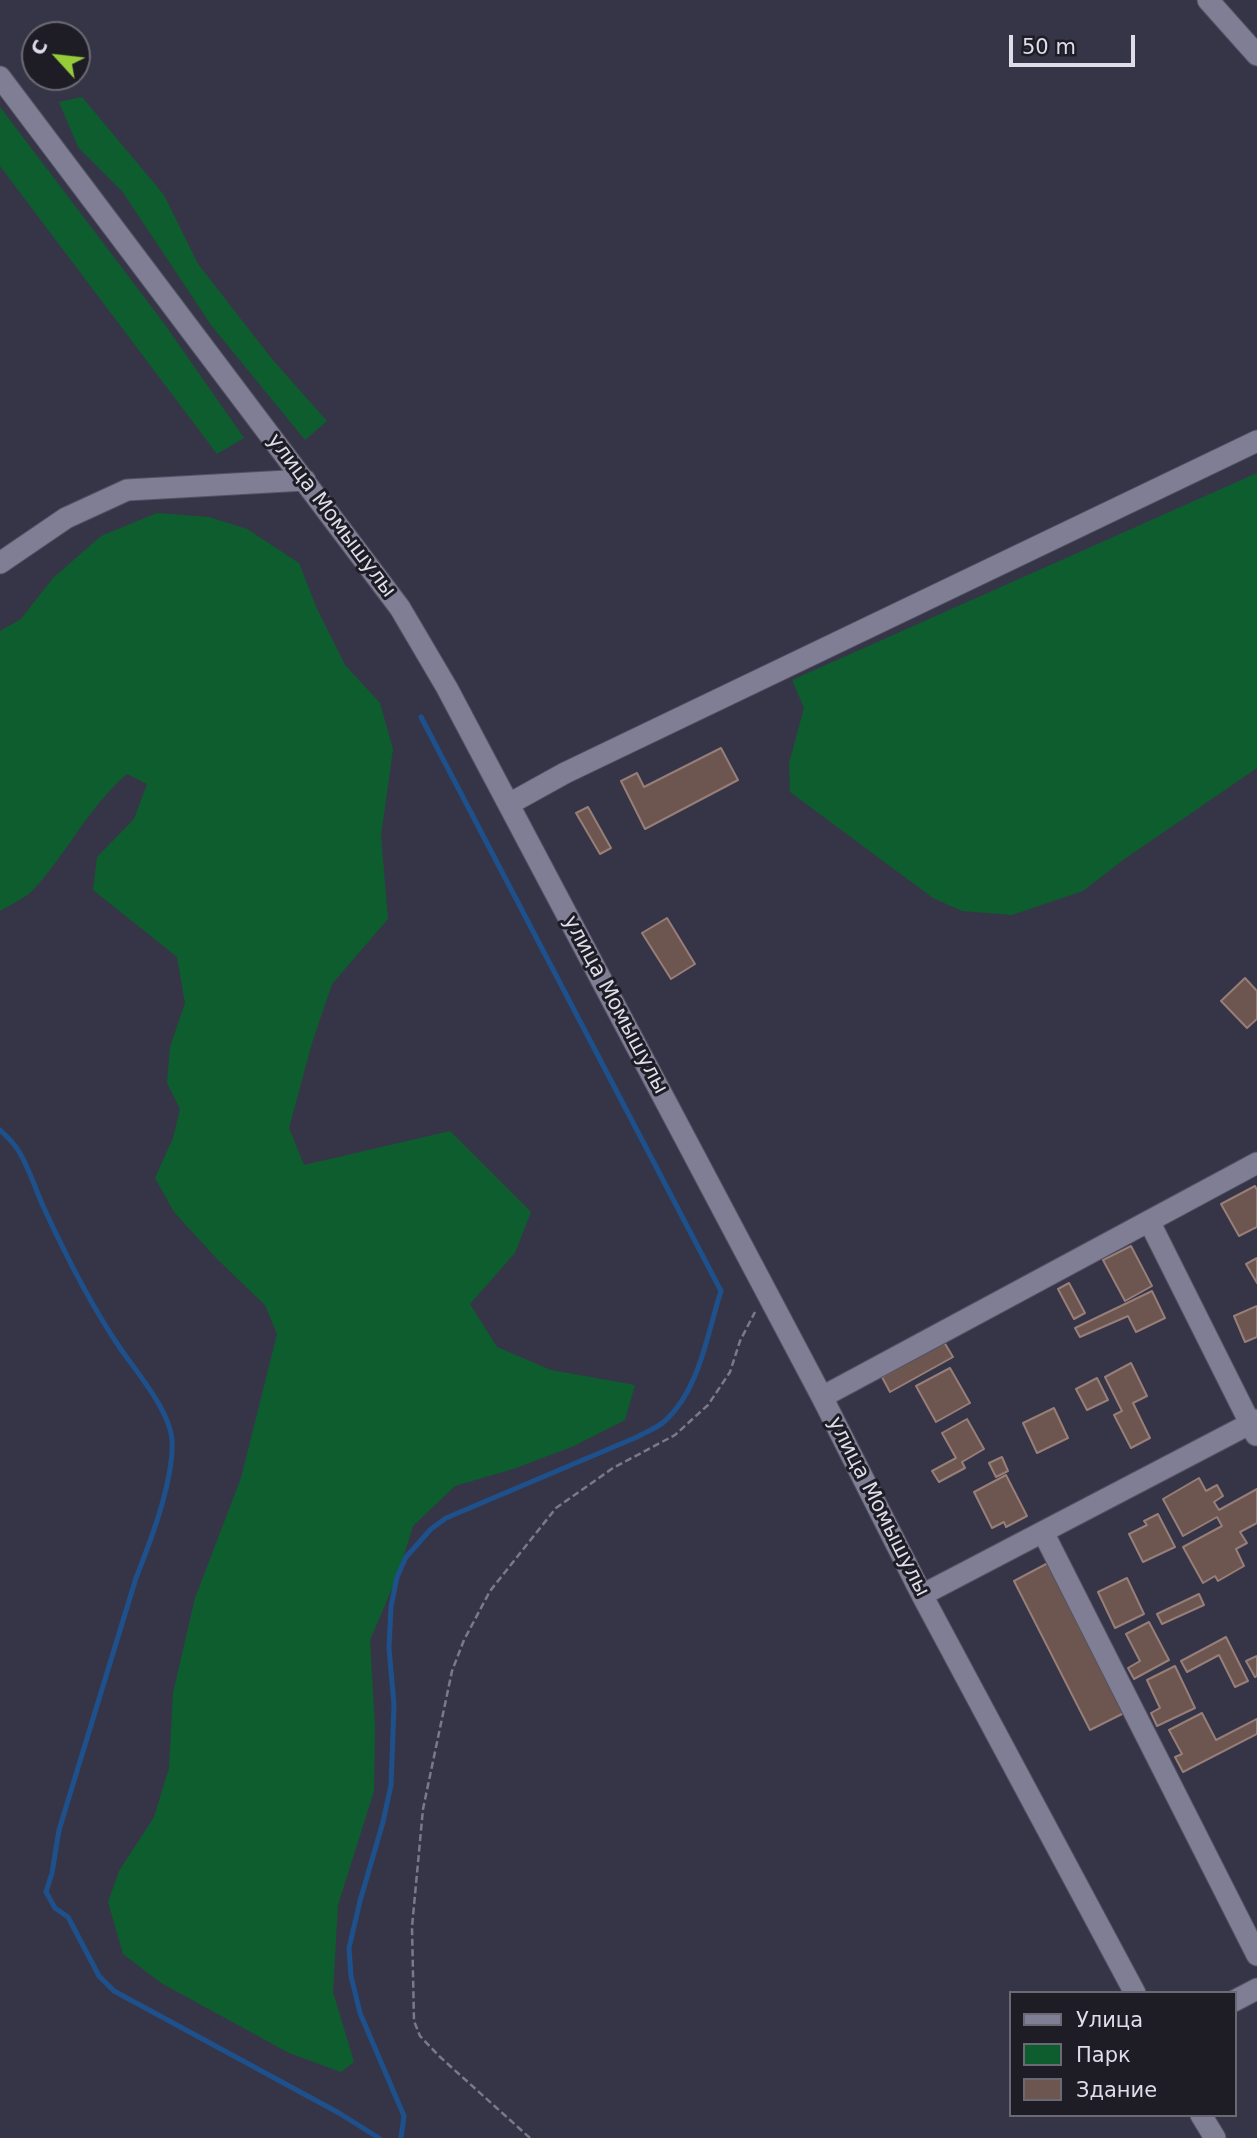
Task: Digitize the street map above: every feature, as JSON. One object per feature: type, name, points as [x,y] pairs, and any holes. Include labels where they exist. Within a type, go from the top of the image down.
[{"type":"street","points":[[1208,0],[1257,55]]},
{"type":"street","name":"улица Момышулы","points":[[0,77],[400,608],[447,688],[509,804],[822,1396],[922,1595],[1134,1991]]},
{"type":"street","points":[[509,804],[577,767],[1257,441]]},
{"type":"street","points":[[0,563],[66,518],[127,490],[305,480]]},
{"type":"street","points":[[822,1396],[1257,1163]]},
{"type":"street","points":[[922,1595],[1255,1427],[1149,1221]]},
{"type":"street","points":[[1043,1532],[1257,1955]]},
{"type":"street","points":[[1236,2000],[1257,1989]]},
{"type":"street","points":[[1202,2117],[1215,2138]]},
{"type":"path","points":[[530,2138],[439,2056],[420,2036],[414,2021],[412,1927],[423,1809],[452,1671],[464,1640],[490,1591],[556,1508],[613,1468],[675,1435],[708,1405],[730,1372],[740,1341],[766,1292]]},
{"type":"green space","points":[[82,97],[164,195],[198,264],[272,359],[327,421],[305,440],[211,325],[122,191],[78,147],[59,102]]},
{"type":"green space","points":[[0,107],[163,322],[244,438],[217,454],[0,166]]},
{"type":"green space","points":[[1257,473],[1257,768],[1123,860],[1083,891],[1012,915],[962,911],[933,898],[790,792],[789,763],[804,708],[792,680]]},
{"type":"green space","points":[[157,513],[209,517],[247,529],[299,563],[317,609],[345,665],[380,703],[393,749],[381,836],[388,919],[332,984],[312,1043],[289,1128],[304,1165],[450,1131],[531,1212],[515,1253],[470,1304],[497,1347],[551,1370],[635,1385],[625,1420],[574,1446],[513,1469],[455,1486],[413,1526],[397,1577],[370,1640],[375,1727],[374,1791],[338,1905],[333,1992],[354,2062],[341,2072],[289,2053],[161,1983],[123,1954],[108,1902],[119,1871],[154,1817],[169,1768],[173,1693],[195,1598],[241,1478],[277,1334],[265,1305],[217,1259],[174,1212],[155,1178],[173,1138],[180,1109],[167,1083],[170,1047],[185,1003],[177,957],[93,890],[97,857],[134,819],[147,784],[127,774],[89,816],[45,877],[32,891],[0,911],[0,631],[21,619],[53,578],[101,536]]},
{"type":"building","points":[[721,748],[738,780],[645,829],[621,781],[637,773],[644,787]]},
{"type":"building","points":[[588,807],[611,848],[600,854],[576,813]]},
{"type":"building","points":[[667,918],[695,964],[671,979],[642,933]]},
{"type":"building","points":[[1245,978],[1257,991],[1257,1019],[1247,1028],[1221,1001]]},
{"type":"building","points":[[1255,1186],[1257,1227],[1239,1236],[1221,1204]]},
{"type":"building","points":[[1131,1246],[1152,1286],[1125,1301],[1103,1260]]},
{"type":"building","points":[[1257,1258],[1257,1283],[1246,1264]]},
{"type":"building","points":[[1069,1283],[1085,1313],[1074,1319],[1058,1289]]},
{"type":"building","points":[[1152,1291],[1165,1318],[1136,1332],[1128,1316],[1080,1337],[1075,1328]]},
{"type":"building","points":[[1257,1306],[1257,1337],[1245,1342],[1234,1316]]},
{"type":"building","points":[[944,1342],[953,1357],[890,1392],[882,1377]]},
{"type":"building","points":[[1131,1363],[1147,1396],[1133,1403],[1150,1438],[1131,1448],[1114,1415],[1122,1411],[1105,1377]]},
{"type":"building","points":[[950,1368],[970,1403],[936,1422],[916,1386]]},
{"type":"building","points":[[1097,1378],[1108,1400],[1087,1410],[1076,1389]]},
{"type":"building","points":[[1054,1408],[1068,1438],[1037,1453],[1023,1423]]},
{"type":"building","points":[[967,1419],[984,1449],[962,1462],[965,1468],[939,1482],[932,1471],[956,1458],[942,1433]]},
{"type":"building","points":[[1002,1457],[1008,1471],[996,1477],[989,1463]]},
{"type":"building","points":[[1006,1475],[1027,1516],[1006,1527],[1004,1522],[992,1528],[974,1492]]},
{"type":"building","points":[[1199,1478],[1206,1491],[1217,1485],[1223,1496],[1214,1502],[1219,1510],[1257,1489],[1257,1523],[1240,1532],[1247,1543],[1236,1549],[1244,1566],[1218,1581],[1215,1576],[1203,1583],[1183,1547],[1222,1526],[1217,1517],[1183,1536],[1163,1499]]},
{"type":"building","points":[[1158,1514],[1175,1547],[1143,1562],[1129,1534],[1147,1525],[1144,1521]]},
{"type":"building","points":[[1048,1563],[1124,1713],[1090,1730],[1014,1581]]},
{"type":"building","points":[[1127,1578],[1144,1614],[1115,1628],[1098,1592]]},
{"type":"building","points":[[1199,1594],[1204,1605],[1162,1624],[1157,1614]]},
{"type":"building","points":[[1149,1622],[1169,1660],[1134,1679],[1128,1668],[1140,1661],[1126,1634]]},
{"type":"building","points":[[1226,1637],[1248,1681],[1235,1687],[1219,1655],[1187,1672],[1181,1661]]},
{"type":"building","points":[[1257,1656],[1257,1676],[1255,1677],[1246,1661]]},
{"type":"building","points":[[1175,1666],[1195,1708],[1157,1726],[1151,1713],[1160,1708],[1147,1680]]},
{"type":"building","points":[[1202,1713],[1216,1740],[1257,1719],[1257,1734],[1183,1772],[1175,1757],[1182,1754],[1169,1730]]},
{"type":"waterway","points":[[401,2138],[404,2116],[360,2013],[351,1976],[349,1948],[391,1785],[394,1705],[389,1648],[391,1607],[397,1577],[406,1557],[431,1529],[446,1518],[637,1437],[665,1421],[687,1393],[694,1377],[721,1291],[421,717]]},
{"type":"waterway","points":[[0,1130],[22,1157],[79,1280],[109,1331],[159,1404],[172,1440],[172,1456],[160,1510],[136,1578],[59,1830],[46,1892],[55,1908],[68,1917],[99,1976],[114,1991],[339,2113],[379,2138]]}]
